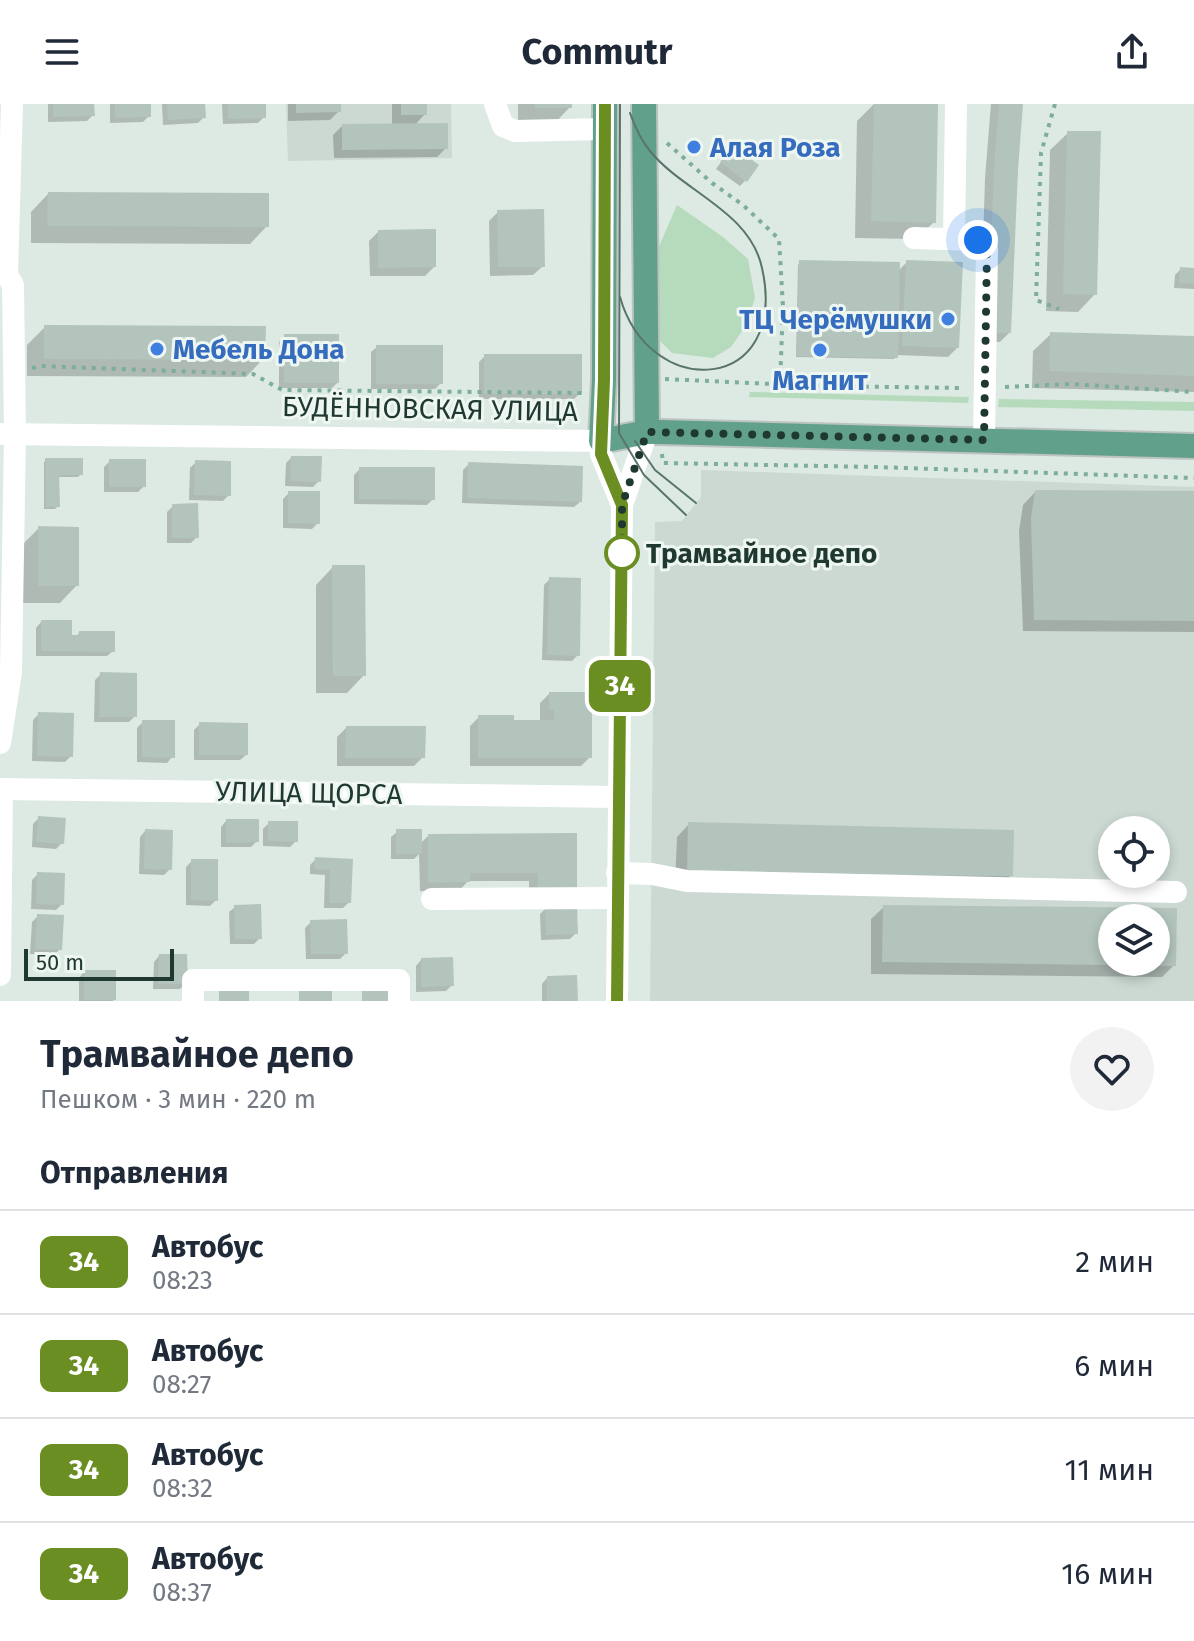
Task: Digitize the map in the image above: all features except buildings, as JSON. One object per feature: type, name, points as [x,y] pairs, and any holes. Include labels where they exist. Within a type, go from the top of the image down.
[{"type":"main road","points":[[601,441],[605,104]]},
{"type":"main road","points":[[644,104],[646,380],[654,432]]},
{"type":"main road","name":"БУДЁННОВСКАЯ УЛИЦА","points":[[601,441],[654,432],[1194,446]]},
{"type":"street","points":[[0,743],[11,672],[7,434],[13,372],[13,285],[7,275],[12,104]]},
{"type":"street","points":[[495,104],[503,126],[515,131],[605,129]]},
{"type":"street","points":[[954,239],[956,104]]},
{"type":"street","points":[[914,238],[986,242],[984,440]]},
{"type":"street","points":[[617,1001],[622,505],[654,432]]},
{"type":"street","name":"БУДЁННОВСКАЯ УЛИЦА","points":[[7,434],[601,441]]},
{"type":"street","points":[[601,441],[601,454],[622,505]]},
{"type":"street","points":[[0,975],[1,789]]},
{"type":"street","name":"УЛИЦА ЩОРСА","points":[[1,789],[618,797]]},
{"type":"street","points":[[617,873],[652,874],[687,881],[1176,892]]},
{"type":"street","points":[[432,899],[617,898]]},
{"type":"street","points":[[193,1001],[193,980],[399,980],[399,1001]]},
{"type":"path","points":[[1055,104],[1041,153],[1036,300],[1059,309]]},
{"type":"path","points":[[660,138],[743,205],[779,239],[783,307],[780,384]]},
{"type":"path","points":[[13,372],[41,366],[253,374],[282,390],[588,393]]},
{"type":"path","points":[[646,380],[985,388],[1071,384],[1194,392]]},
{"type":"path","points":[[654,432],[663,463],[1194,478]]},
{"type":"shaded area","points":[[286,104],[451,104],[452,158],[288,161]]},
{"type":"shaded area","name":"Трамвайное депо","points":[[701,470],[1194,487],[1194,1001],[650,1001],[655,522],[682,521],[701,497]]},
{"type":"green space","points":[[677,205],[748,259],[755,298],[745,327],[731,347],[713,358],[672,353],[659,340],[657,251]]},
{"type":"green space","points":[[750,392],[969,397],[968,403],[749,397]]},
{"type":"green space","points":[[999,399],[1194,402],[1194,411],[998,407]]},
{"type":"tram line","points":[[620,104],[619,433],[644,475],[686,515]]},
{"type":"tram line","points":[[620,297],[636,331],[659,355],[685,367],[713,369],[737,360],[756,340],[765,309],[762,268],[755,248],[744,231],[650,151],[630,113]]},
{"type":"tram line","points":[[635,441],[655,470],[696,503]]},
{"type":"bus line","name":"34","points":[[605,104],[601,454],[622,505],[617,1001]]},
{"type":"place","name":"Алая Роза","points":[[694,147]]},
{"type":"place","name":"ТЦ Черёмушки","points":[[948,319]]},
{"type":"place","name":"Мебель Дона","points":[[157,349]]},
{"type":"place","name":"Магнит","points":[[820,350]]},
{"type":"place","name":"Трамвайное депо","points":[[622,553]]},
{"type":"route","points":[[622,553],[622,505],[647,432],[984,440],[987,249],[986,242],[978,240]]}]
